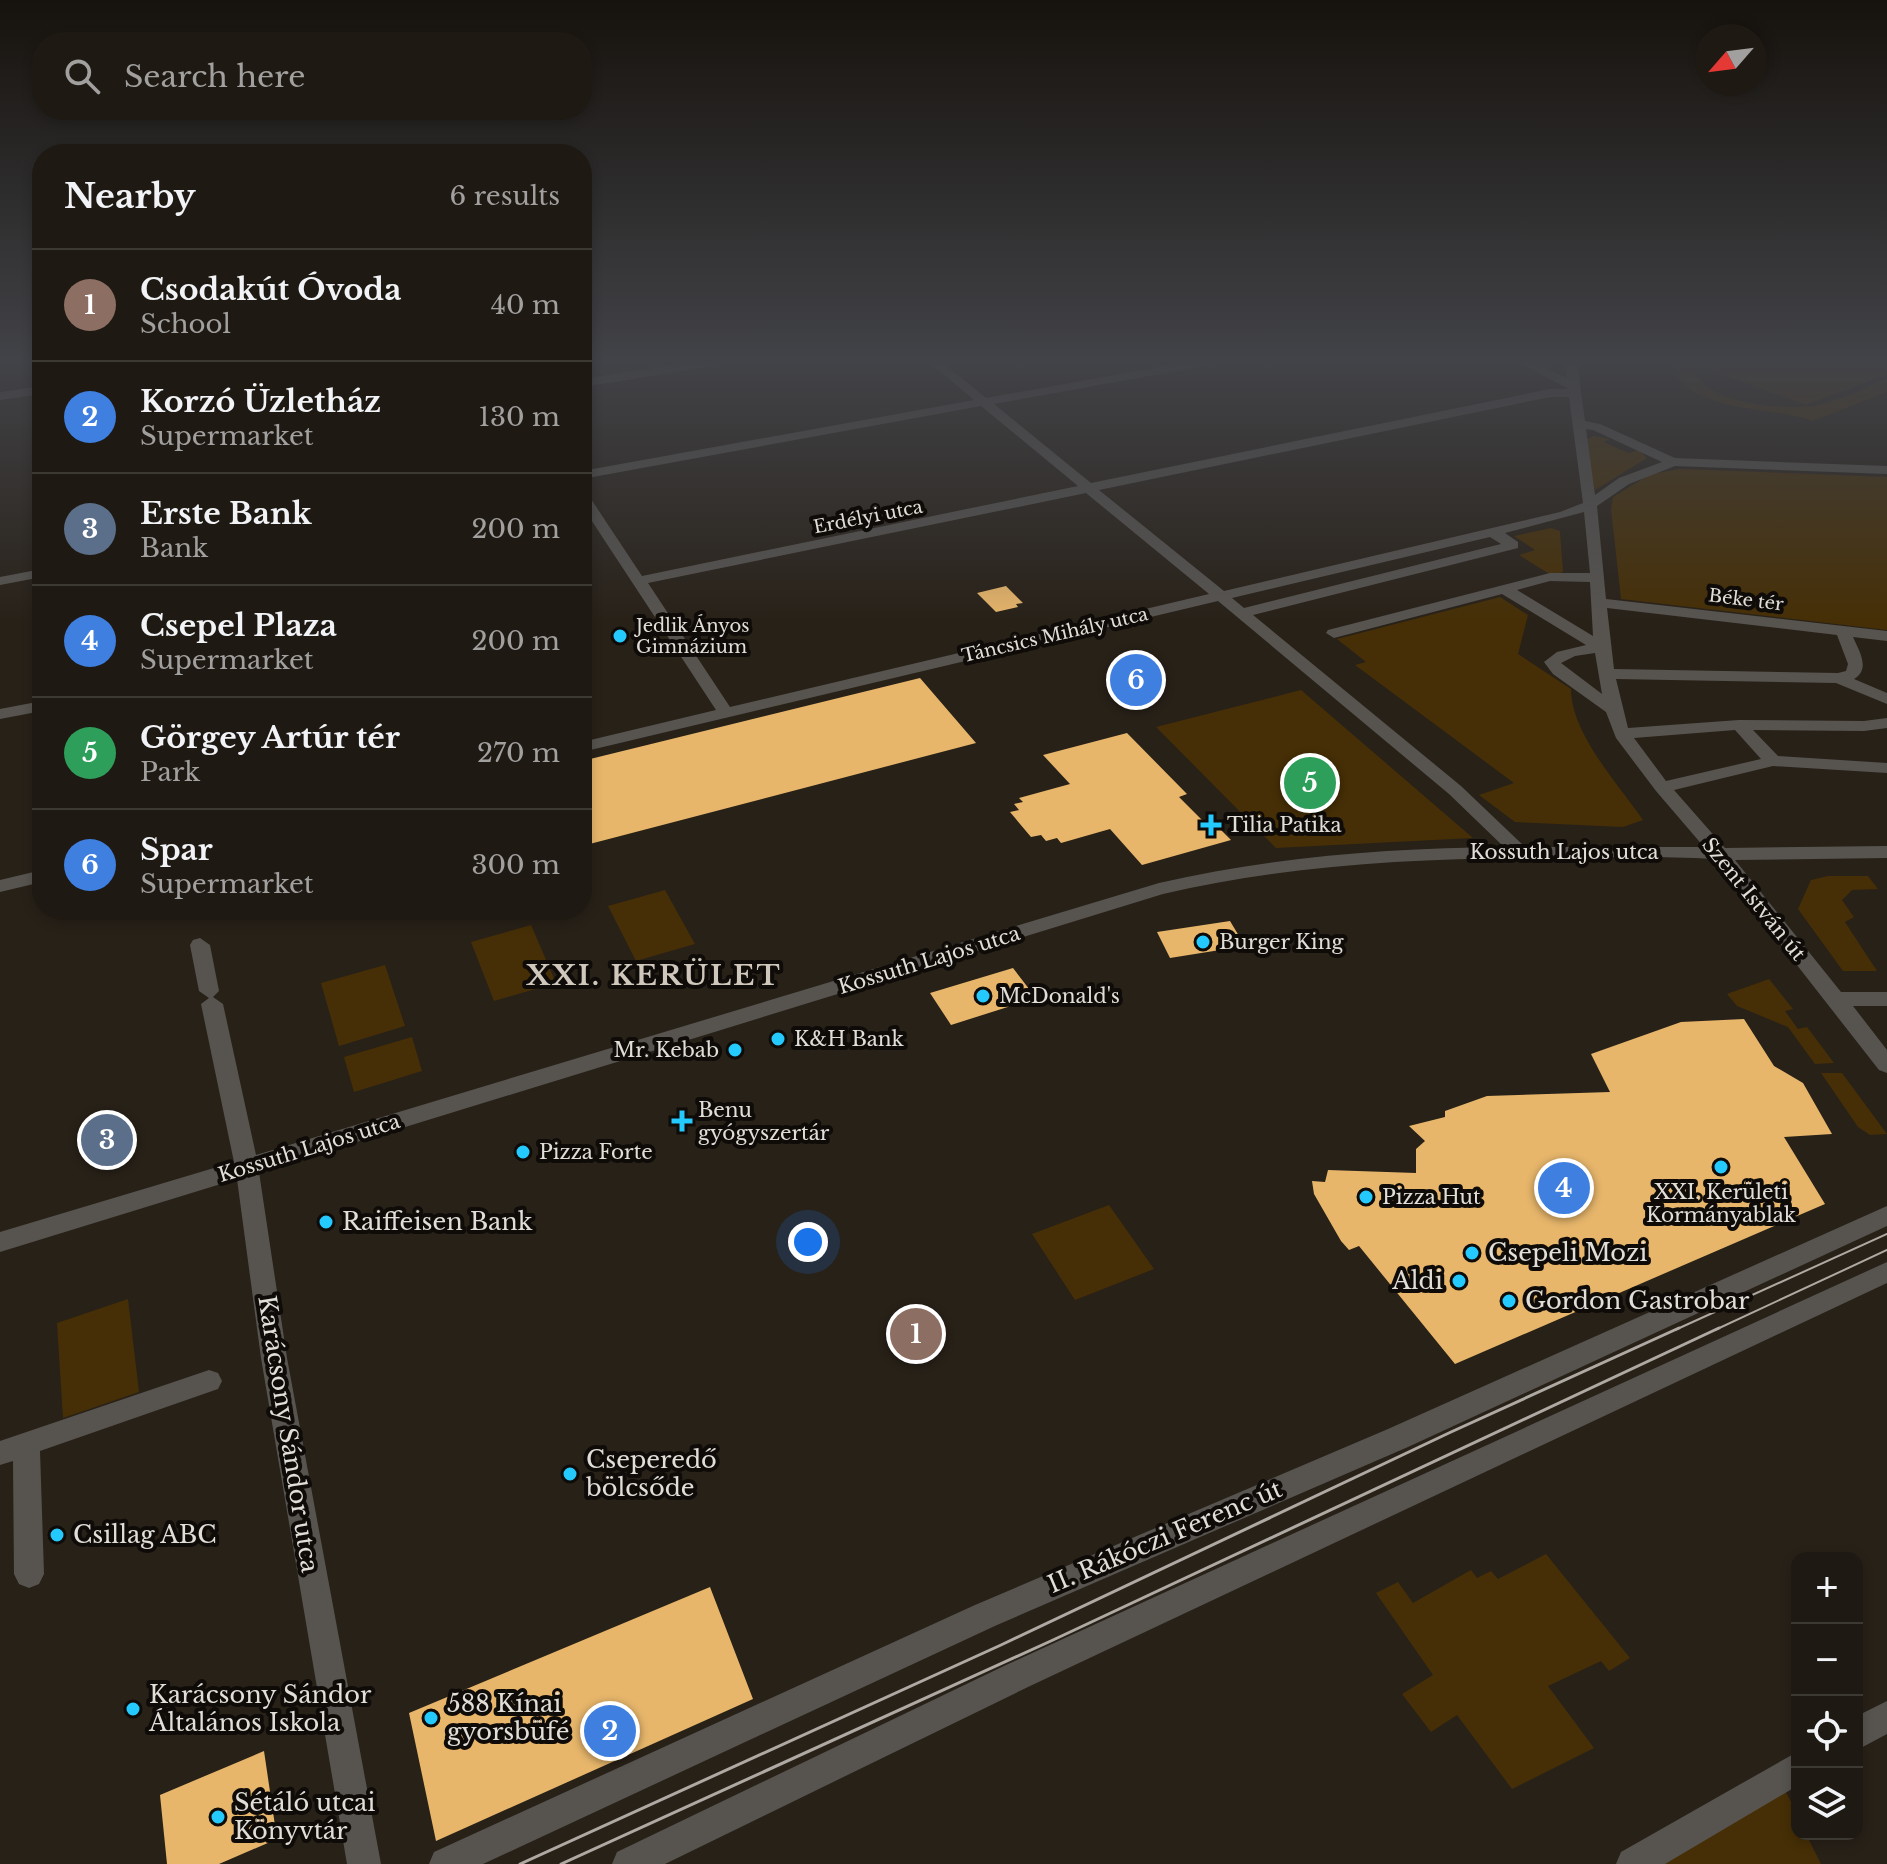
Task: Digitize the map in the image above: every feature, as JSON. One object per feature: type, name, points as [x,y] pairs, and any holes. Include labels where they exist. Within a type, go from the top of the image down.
[{"type":"street","points":[[592,473],[726,449]]},
{"type":"street","points":[[1042,449],[1455,790],[1521,853]]},
{"type":"street","name":"Erdélyi utca","points":[[638,581],[1286,449]]},
{"type":"street","name":"Szent István út","points":[[1582,449],[1595,543],[1602,648],[1613,710],[1622,734],[1887,1065]]},
{"type":"street","points":[[1645,449],[1673,462]]},
{"type":"street","points":[[1590,505],[1624,481],[1673,462],[1887,470]]},
{"type":"street","name":"Táncsics Mihály utca","points":[[592,745],[1527,524],[1590,505]]},
{"type":"street","points":[[592,511],[726,713]]},
{"type":"street","name":"Táncsics Mihály utca","points":[[1527,524],[1576,528],[1595,543]]},
{"type":"street","points":[[1242,613],[1513,545],[1493,532]]},
{"type":"street","points":[[0,581],[32,575]]},
{"type":"street","points":[[1334,633],[1550,577],[1598,578]]},
{"type":"street","points":[[1504,589],[1602,648]]},
{"type":"street","name":"Béke tér","points":[[1600,603],[1887,636]]},
{"type":"street","points":[[1606,674],[1839,678],[1853,674],[1856,664],[1843,631]]},
{"type":"street","points":[[1602,648],[1558,656],[1552,662],[1559,671],[1613,710]]},
{"type":"street","points":[[1839,678],[1887,699]]},
{"type":"street","points":[[0,714],[32,708]]},
{"type":"street","points":[[1622,734],[1739,725],[1864,726],[1887,723]]},
{"type":"street","points":[[1739,725],[1773,761]]},
{"type":"street","points":[[1662,787],[1773,761],[1887,768]]},
{"type":"street","name":"Kossuth Lajos utca","points":[[0,1242],[1159,889],[1211,877],[1334,861],[1463,853],[1760,855],[1887,852]]},
{"type":"street","points":[[0,886],[32,878]]},
{"type":"street","name":"Karácsony Sándor utca","points":[[200,945],[247,1167],[276,1371],[364,1864]]},
{"type":"street","points":[[1835,999],[1887,999]]},
{"type":"street","name":"II. Rákóczi Ferenc út","points":[[446,1864],[986,1615],[1398,1438],[1887,1215]]},
{"type":"street","points":[[629,1864],[1017,1676],[1887,1272]]},
{"type":"street","points":[[29,1574],[13,1449],[209,1381]]},
{"type":"street","points":[[1863,1731],[1887,1717]]},
{"type":"street","points":[[1633,1864],[1791,1772]]},
{"type":"shaded area","points":[[1584,449],[1620,449],[1629,453],[1638,450],[1647,458],[1595,490]]},
{"type":"shaded area","points":[[1680,469],[1887,477],[1887,630],[1621,599],[1611,509],[1613,497],[1651,474]]},
{"type":"shaded area","points":[[1551,528],[1560,531],[1563,572],[1551,575],[1519,555],[1535,550],[1514,536]]},
{"type":"shaded area","points":[[1500,597],[1528,615],[1518,654],[1571,689],[1573,706],[1587,740],[1643,820],[1623,827],[1515,822],[1479,795],[1514,783],[1355,665],[1366,662],[1337,639]]},
{"type":"shaded area","points":[[1301,690],[1473,838],[1276,848],[1156,727]]},
{"type":"shaded area","points":[[1828,876],[1868,876],[1878,889],[1852,890],[1842,900],[1854,917],[1845,922],[1877,971],[1843,971],[1798,909],[1811,880]]},
{"type":"shaded area","points":[[665,890],[695,944],[636,961],[608,906]]},
{"type":"shaded area","points":[[531,925],[556,983],[494,1001],[471,942]]},
{"type":"shaded area","points":[[385,965],[405,1026],[339,1046],[321,983]]},
{"type":"shaded area","points":[[1769,979],[1793,1009],[1785,1011],[1798,1029],[1807,1027],[1834,1063],[1815,1064],[1788,1027],[1737,1006],[1727,994]]},
{"type":"shaded area","points":[[412,1037],[422,1071],[354,1092],[344,1057]]},
{"type":"shaded area","points":[[1821,1073],[1842,1073],[1887,1134],[1870,1135],[1858,1127]]},
{"type":"shaded area","points":[[1109,1205],[1154,1269],[1075,1300],[1032,1234]]},
{"type":"shaded area","points":[[128,1299],[139,1392],[63,1418],[57,1323]]},
{"type":"shaded area","points":[[1546,1554],[1630,1658],[1609,1671],[1601,1661],[1548,1686],[1594,1748],[1512,1789],[1457,1715],[1431,1732],[1402,1694],[1433,1675],[1376,1593],[1398,1582],[1413,1603],[1471,1570],[1477,1578],[1491,1571],[1498,1579]]},
{"type":"shaded area","points":[[1784,1788],[1791,1802],[1791,1840],[1809,1840],[1821,1864],[1654,1864]]},
{"type":"building","points":[[1006,586],[1023,603],[1016,604],[1018,607],[996,612],[977,593]]},
{"type":"building","points":[[920,678],[976,743],[592,843],[592,759]]},
{"type":"building","points":[[1127,733],[1187,794],[1179,797],[1205,823],[1212,821],[1231,840],[1142,865],[1110,829],[1061,843],[1057,838],[1046,841],[1041,835],[1031,837],[1010,812],[1019,810],[1014,804],[1023,802],[1019,798],[1070,784],[1043,755]]},
{"type":"building","name":"Burger King","points":[[1230,921],[1245,946],[1170,958],[1157,932]]},
{"type":"building","name":"McDonald's","points":[[1013,968],[1036,998],[951,1025],[930,993]]},
{"type":"building","points":[[1744,1019],[1774,1066],[1803,1083],[1832,1134],[1784,1137],[1825,1204],[1455,1364],[1359,1246],[1349,1250],[1341,1241],[1314,1194],[1312,1181],[1325,1182],[1328,1170],[1416,1173],[1416,1149],[1425,1141],[1409,1126],[1445,1117],[1445,1111],[1487,1096],[1610,1092],[1591,1054],[1681,1022]]},
{"type":"building","points":[[710,1587],[753,1699],[436,1841],[409,1713]]},
{"type":"building","name":"Sétáló utcai Könyvtár","points":[[264,1751],[277,1839],[219,1864],[167,1864],[160,1795]]},
{"type":"tram line","points":[[1675,1330],[1887,1234]]},
{"type":"tram line","points":[[1715,1330],[1887,1250]]},
{"type":"tram line","points":[[520,1864],[1001,1645],[1679,1328]]},
{"type":"tram line","points":[[561,1864],[1053,1640],[1719,1328]]},
{"type":"place","name":"Jedlik Ányos Gimnázium","points":[[620,636]]},
{"type":"place","name":"Spar","points":[[1136,680]]},
{"type":"place","name":"Görgey Artúr tér","points":[[1310,783]]},
{"type":"place","name":"Tilia Patika","points":[[1211,825]]},
{"type":"place","name":"Burger King","points":[[1203,942]]},
{"type":"place","name":"McDonald's","points":[[983,996]]},
{"type":"place","name":"K&H Bank","points":[[778,1039]]},
{"type":"place","name":"Mr. Kebab","points":[[735,1050]]},
{"type":"place","name":"Benu gyógyszertár","points":[[682,1121]]},
{"type":"place","name":"Erste Bank","points":[[107,1140]]},
{"type":"place","name":"Pizza Forte","points":[[523,1152]]},
{"type":"place","name":"XXI. Kerületi Kormányablak","points":[[1721,1167]]},
{"type":"place","name":"Csepel Plaza","points":[[1564,1188]]},
{"type":"place","name":"Pizza Hut","points":[[1366,1197]]},
{"type":"place","name":"Raiffeisen Bank","points":[[326,1222]]},
{"type":"place","name":"Csepeli Mozi","points":[[1472,1253]]},
{"type":"place","name":"Aldi","points":[[1459,1281]]},
{"type":"place","name":"Gordon Gastrobar","points":[[1509,1301]]},
{"type":"place","name":"Csodakút Óvoda","points":[[916,1334]]},
{"type":"place","name":"Cseperedő bölcsőde","points":[[570,1474]]},
{"type":"place","name":"Csillag ABC","points":[[57,1535]]},
{"type":"place","name":"Karácsony Sándor Általános Iskola","points":[[133,1709]]},
{"type":"place","name":"588 Kínai gyorsbüfé","points":[[431,1718]]},
{"type":"place","name":"Korzó Üzletház","points":[[610,1731]]},
{"type":"place","name":"Sétáló utcai Könyvtár","points":[[218,1817]]},
{"type":"district","name":"XXI. KERÜLET","points":[[654,975]]}]
